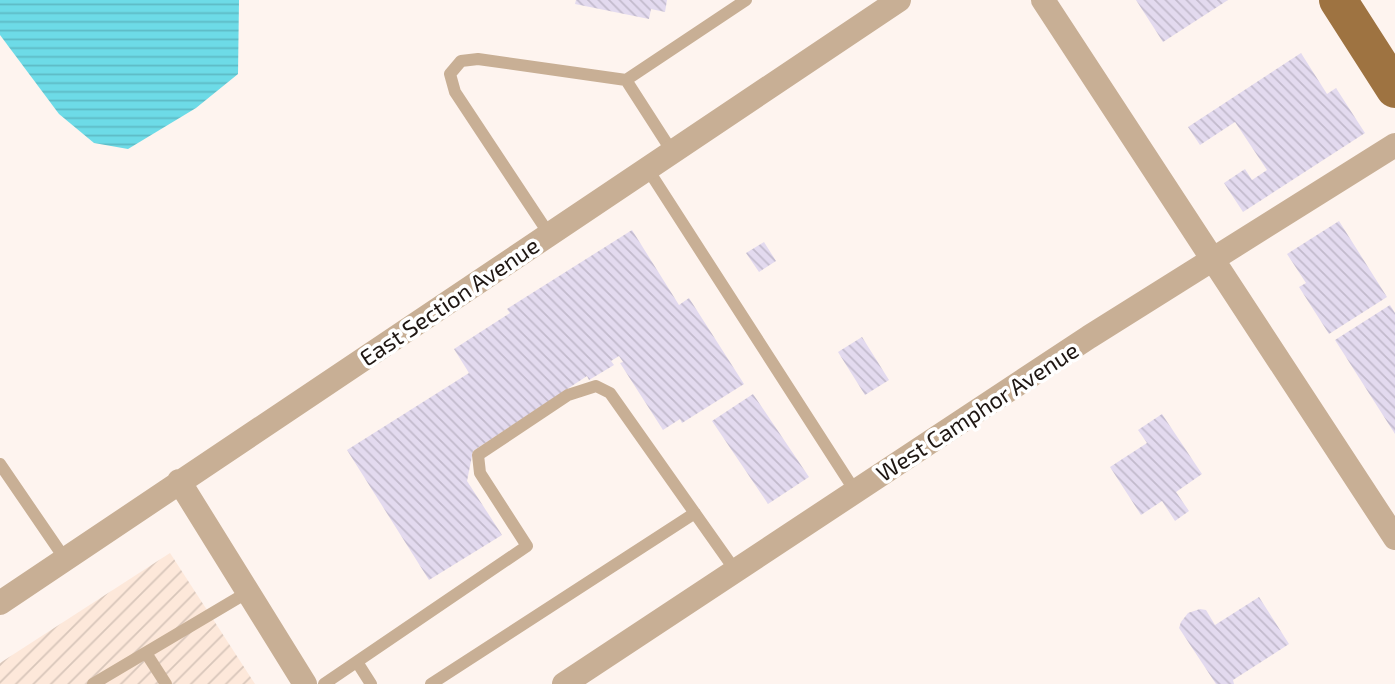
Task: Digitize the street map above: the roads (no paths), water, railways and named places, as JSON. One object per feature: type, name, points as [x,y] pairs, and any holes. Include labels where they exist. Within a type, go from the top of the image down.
[{"type":"main road","points":[[1338,0],[1395,89]]},
{"type":"street","points":[[1043,0],[1395,538]]},
{"type":"street","name":"East Section Avenue","points":[[0,603],[673,153],[889,3]]},
{"type":"street","name":"West Camphor Avenue","points":[[564,684],[1214,258],[1395,145]]},
{"type":"street","points":[[179,481],[305,684]]},
{"type":"lane","points":[[549,234],[455,92],[450,74],[461,61],[478,59],[626,80],[746,0]]},
{"type":"lane","points":[[626,80],[673,153]]},
{"type":"lane","points":[[647,169],[855,491]]},
{"type":"lane","points":[[324,684],[527,546],[480,473],[478,455],[568,395],[596,386],[610,393],[736,570]]},
{"type":"lane","points":[[0,464],[65,559]]},
{"type":"lane","points":[[431,684],[695,513]]},
{"type":"lane","points":[[93,684],[248,592]]},
{"type":"lane","points":[[146,653],[166,684]]},
{"type":"lane","points":[[357,662],[371,684]]},
{"type":"water","points":[[0,0],[239,0],[238,74],[196,108],[128,149],[94,143],[59,114],[0,35]]}]
